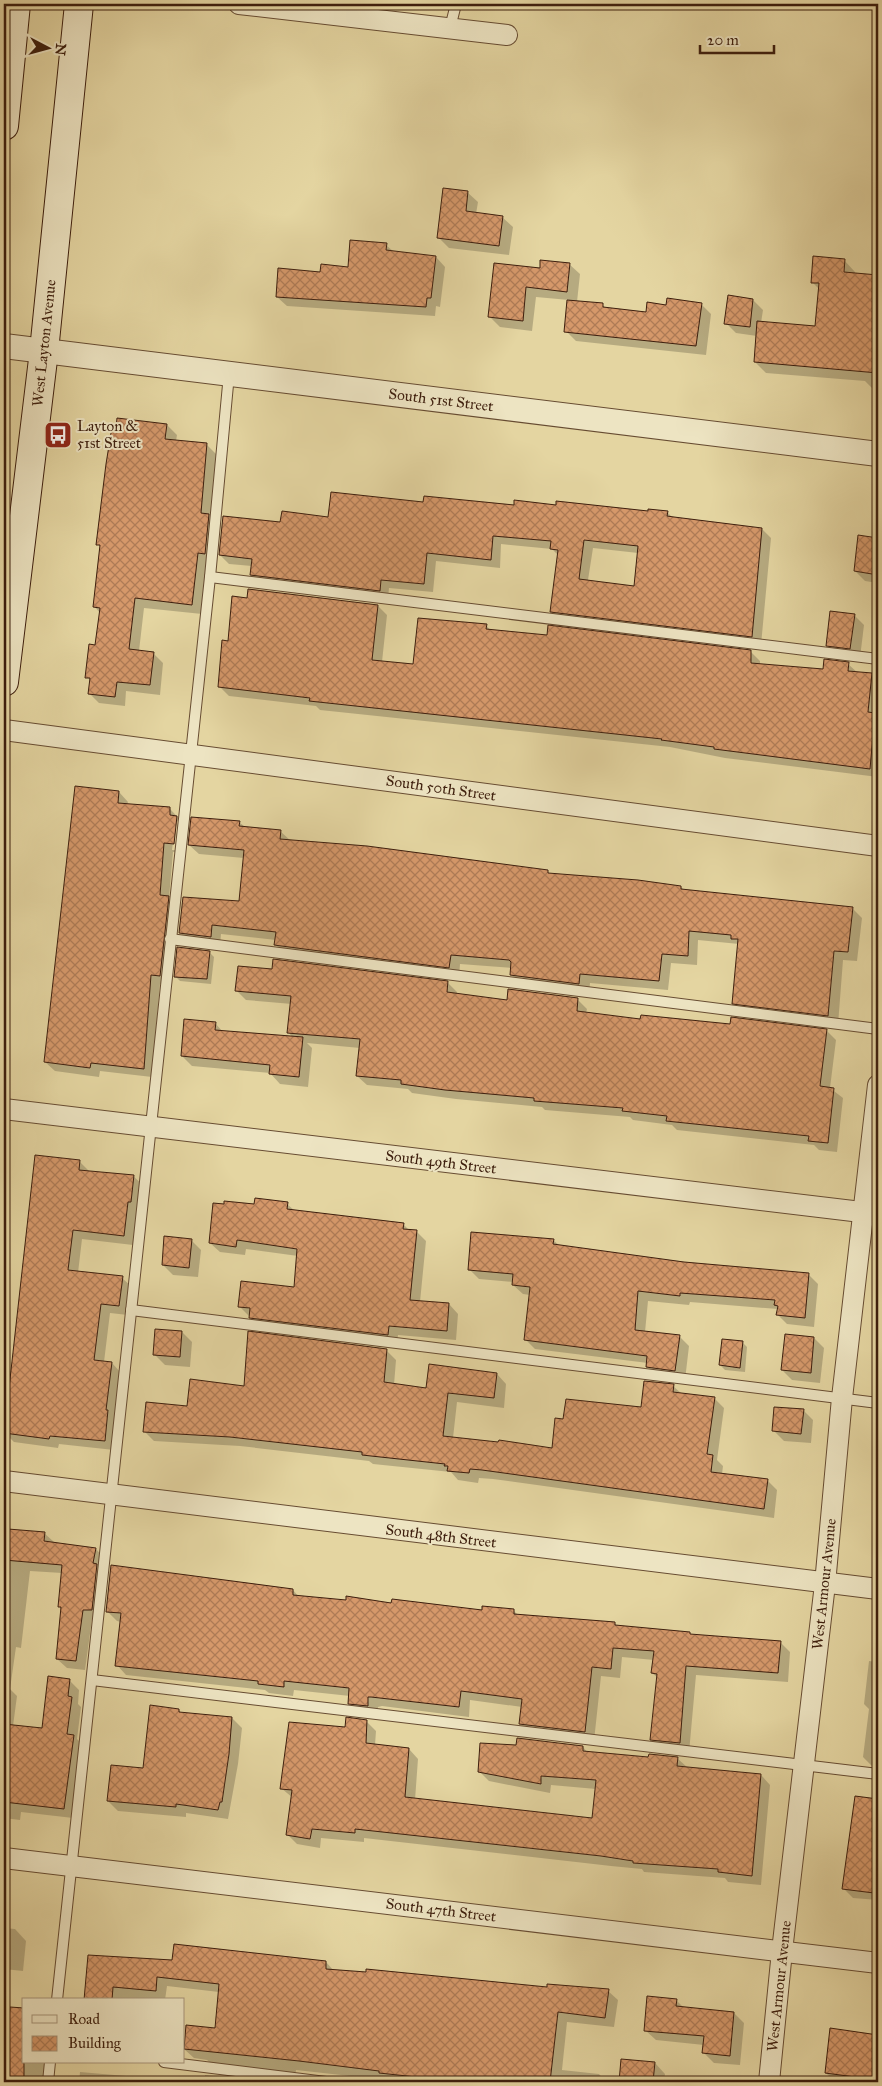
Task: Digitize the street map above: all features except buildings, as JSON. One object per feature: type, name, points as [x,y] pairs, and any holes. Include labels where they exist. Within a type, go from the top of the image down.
[{"type":"main road","points":[[4,126],[16,4]]},
{"type":"main road","name":"West Layton Avenue","points":[[4,682],[44,350],[79,4]]},
{"type":"street","points":[[239,4],[507,35]]},
{"type":"street","name":"South 51st Street","points":[[4,346],[878,454]]},
{"type":"street","name":"South 50th Street","points":[[4,730],[878,846]]},
{"type":"street","name":"West Armour Avenue","points":[[769,2082],[782,1951],[825,1584],[842,1398],[872,1213],[878,1086]]},
{"type":"street","name":"South 49th Street","points":[[4,1109],[149,1128],[872,1213]]},
{"type":"street","name":"South 48th Street","points":[[4,1481],[825,1584],[878,1589]]},
{"type":"street","name":"South 47th Street","points":[[4,1858],[878,1963]]},
{"type":"lane","points":[[450,28],[456,4]]},
{"type":"lane","points":[[57,1998],[112,1495],[149,1128],[210,576],[229,374]]},
{"type":"lane","points":[[210,576],[878,659]]},
{"type":"lane","points":[[170,939],[878,1029]]},
{"type":"lane","points":[[130,1310],[878,1403]]},
{"type":"lane","points":[[92,1680],[878,1774]]},
{"type":"lane","points":[[48,2082],[50,2064]]},
{"type":"lane","points":[[180,2064],[326,2082]]},
{"type":"place","name":"Layton & 51st Street","points":[[58,435]]}]
